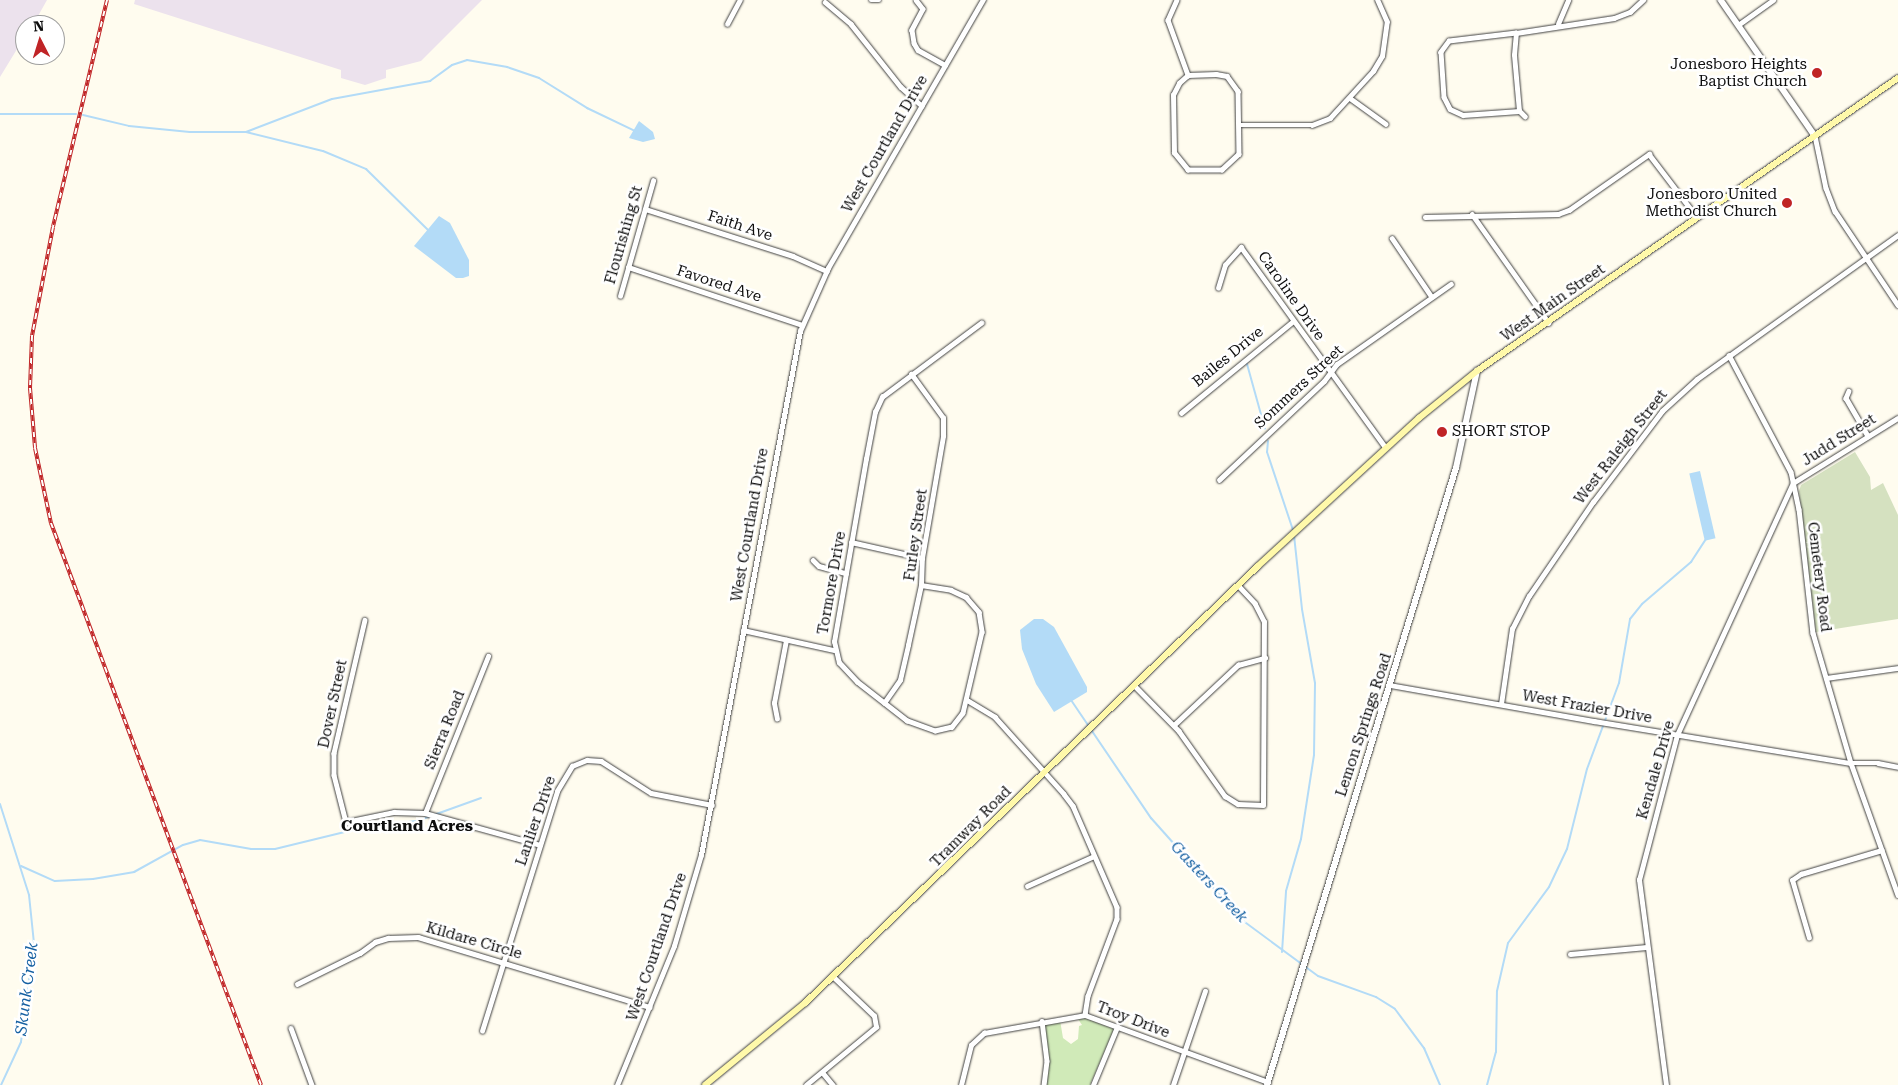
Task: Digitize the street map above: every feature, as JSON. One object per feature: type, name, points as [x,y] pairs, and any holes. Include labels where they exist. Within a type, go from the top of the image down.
[{"type":"main road","name":"West Main Street","points":[[1246,578],[1385,448],[1477,371],[1549,323],[1697,217],[1898,78]]},
{"type":"main road","name":"Tramway Road","points":[[705,1085],[833,977],[1246,578]]},
{"type":"street","points":[[727,24],[740,0]]},
{"type":"street","points":[[871,0],[879,0]]},
{"type":"street","points":[[916,0],[923,9],[912,30],[914,43],[918,50],[945,65]]},
{"type":"street","name":"West Courtland Drive","points":[[617,1085],[650,1007],[692,888],[712,805],[743,630],[802,325],[827,271],[983,0]]},
{"type":"street","points":[[1177,0],[1168,20],[1188,75]]},
{"type":"street","points":[[1240,125],[1318,124],[1330,118],[1350,98],[1378,64],[1385,48],[1386,22],[1377,0]]},
{"type":"street","points":[[1558,24],[1568,0]]},
{"type":"street","points":[[1519,111],[1463,115],[1450,109],[1444,96],[1441,52],[1449,41],[1516,33],[1558,24],[1614,18],[1630,12],[1643,0]]},
{"type":"street","points":[[1721,0],[1814,136],[1826,188],[1835,210],[1898,305]]},
{"type":"street","points":[[1738,25],[1773,0]]},
{"type":"street","points":[[825,2],[851,24],[901,87],[922,106]]},
{"type":"street","points":[[1516,33],[1514,55],[1519,111],[1525,117]]},
{"type":"street","points":[[1188,75],[1227,76],[1238,91],[1239,154],[1222,170],[1188,170],[1179,163],[1174,146],[1173,95],[1179,83],[1188,75]]},
{"type":"street","points":[[1350,98],[1386,124]]},
{"type":"street","points":[[1425,217],[1472,214],[1537,214],[1569,210],[1649,154],[1697,217]]},
{"type":"street","name":"Flourishing St","points":[[620,296],[653,181]]},
{"type":"street","name":"Faith Ave","points":[[644,209],[802,259],[827,271]]},
{"type":"street","points":[[1472,214],[1549,323]]},
{"type":"street","name":"West Raleigh Street","points":[[1501,704],[1512,629],[1528,596],[1593,502],[1662,411],[1697,378],[1898,235]]},
{"type":"street","points":[[1392,238],[1432,297]]},
{"type":"street","name":"Caroline Drive","points":[[1218,288],[1225,265],[1241,247],[1292,322],[1385,448]]},
{"type":"street","name":"Favored Ave","points":[[628,267],[802,325]]},
{"type":"street","name":"Sommers Street","points":[[1219,480],[1330,374],[1337,364],[1451,284]]},
{"type":"street","name":"Bailes Drive","points":[[1181,413],[1292,322]]},
{"type":"street","name":"Tormore Drive","points":[[921,585],[951,590],[966,597],[979,612],[982,632],[963,713],[952,727],[934,731],[907,721],[884,703],[839,663],[834,650],[851,542],[876,412],[882,397],[981,323]]},
{"type":"street","name":"Cemetery Road","points":[[1729,355],[1784,457],[1793,483],[1812,627],[1851,763],[1898,895]]},
{"type":"street","name":"Lemon Springs Road","points":[[1267,1084],[1456,468],[1477,371]]},
{"type":"street","name":"Furley Street","points":[[884,703],[900,680],[921,585],[922,558],[940,464],[943,418],[911,374]]},
{"type":"street","points":[[1849,391],[1846,398],[1868,436]]},
{"type":"street","name":"Judd Street","points":[[1793,483],[1898,418]]},
{"type":"street","name":"Kendale Drive","points":[[1666,1085],[1646,947],[1639,880],[1677,735],[1793,483]]},
{"type":"street","points":[[851,542],[922,558]]},
{"type":"street","points":[[813,560],[819,566],[846,572]]},
{"type":"street","points":[[1135,686],[1174,725],[1225,796],[1238,804],[1263,805],[1264,658],[1262,616],[1238,586]]},
{"type":"street","name":"Dover Street","points":[[364,620],[334,753],[334,776],[346,822],[394,812],[425,812]]},
{"type":"street","points":[[743,630],[834,650]]},
{"type":"street","points":[[777,719],[774,703],[786,640]]},
{"type":"street","name":"Sierra Road","points":[[425,812],[488,656]]},
{"type":"street","points":[[1174,725],[1238,664],[1264,658]]},
{"type":"street","points":[[1826,678],[1898,668]]},
{"type":"street","name":"West Frazier Drive","points":[[1390,685],[1677,735],[1851,763],[1878,763],[1898,767]]},
{"type":"street","points":[[967,700],[991,713],[1072,806],[1117,907],[1117,919],[1088,996],[1085,1015]]},
{"type":"street","name":"Lanlier Drive","points":[[482,1031],[563,776],[572,766],[587,760],[601,762],[651,793],[712,805]]},
{"type":"street","points":[[425,812],[540,844]]},
{"type":"street","points":[[1809,938],[1792,880],[1801,874],[1882,850]]},
{"type":"street","points":[[1027,886],[1094,856]]},
{"type":"street","name":"Kildare Circle","points":[[297,984],[388,938],[434,940],[650,1007]]},
{"type":"street","points":[[1570,954],[1646,947]]},
{"type":"street","points":[[806,1085],[876,1026],[874,1016],[833,977]]},
{"type":"street","points":[[1173,1085],[1205,991]]},
{"type":"street","name":"Troy Drive","points":[[961,1085],[967,1054],[978,1038],[991,1029],[1085,1015],[1267,1084]]},
{"type":"street","points":[[1042,1021],[1047,1061],[1044,1085]]},
{"type":"street","points":[[1093,1085],[1117,1027]]},
{"type":"street","points":[[291,1028],[312,1085]]},
{"type":"street","points":[[823,1072],[833,1085]]},
{"type":"shaded area","points":[[0,0],[47,0],[39,15],[15,15],[15,52],[0,77]]},
{"type":"shaded area","points":[[135,0],[482,0],[421,61],[386,70],[386,78],[365,85],[341,78],[341,70],[134,4]]},
{"type":"green space","points":[[1855,452],[1870,477],[1871,490],[1883,483],[1898,515],[1898,619],[1816,632],[1799,491],[1801,485]]},
{"type":"green space","points":[[1085,1018],[1114,1029],[1090,1085],[1046,1085],[1049,1061],[1044,1022],[1060,1020],[1063,1038],[1071,1044],[1078,1039],[1079,1026],[1082,1025],[1078,1019]]},
{"type":"water","points":[[639,121],[653,132],[655,139],[643,142],[629,138]]},
{"type":"water","points":[[439,216],[450,223],[469,260],[469,276],[456,278],[414,246]]},
{"type":"water","points":[[1700,471],[1716,538],[1705,541],[1689,473]]},
{"type":"water","points":[[1034,619],[1043,619],[1054,627],[1087,687],[1087,692],[1054,712],[1036,684],[1022,649],[1020,630]]},
{"type":"waterway","points":[[246,132],[332,99],[430,81],[452,65],[467,60],[507,67],[539,78],[587,108],[635,131]]},
{"type":"waterway","points":[[0,114],[76,114]]},
{"type":"waterway","points":[[83,115],[129,126],[190,132],[246,132],[323,151],[366,169],[428,230]]},
{"type":"waterway","points":[[1247,364],[1265,429]]},
{"type":"waterway","points":[[1268,441],[1267,452],[1293,530]]},
{"type":"waterway","points":[[1282,952],[1286,891],[1301,839],[1314,755],[1315,683],[1302,609],[1294,535]]},
{"type":"waterway","points":[[1487,1085],[1496,1052],[1497,991],[1508,943],[1549,887],[1567,849],[1587,769],[1619,683],[1630,619],[1642,604],[1691,562],[1706,539]]},
{"type":"waterway","name":"Gasters Creek","points":[[1071,700],[1151,818],[1242,920],[1318,976],[1376,997],[1395,1009],[1424,1048],[1440,1085]]},
{"type":"waterway","points":[[21,866],[55,881],[93,879],[134,872],[183,845],[200,840],[251,849],[275,849],[369,826],[417,821],[481,798]]},
{"type":"waterway","name":"Skunk Creek","points":[[0,804],[29,895],[34,943],[21,1042],[1,1085]]},
{"type":"railway","points":[[107,0],[53,227],[32,336],[30,388],[35,448],[51,523],[261,1085]]},
{"type":"place","name":"Jonesboro Heights Baptist Church","points":[[1817,73]]},
{"type":"place","name":"Jonesboro United Methodist Church","points":[[1787,203]]},
{"type":"place","name":"SHORT STOP","points":[[1442,432]]},
{"type":"district","name":"Courtland Acres","points":[[407,826]]}]
